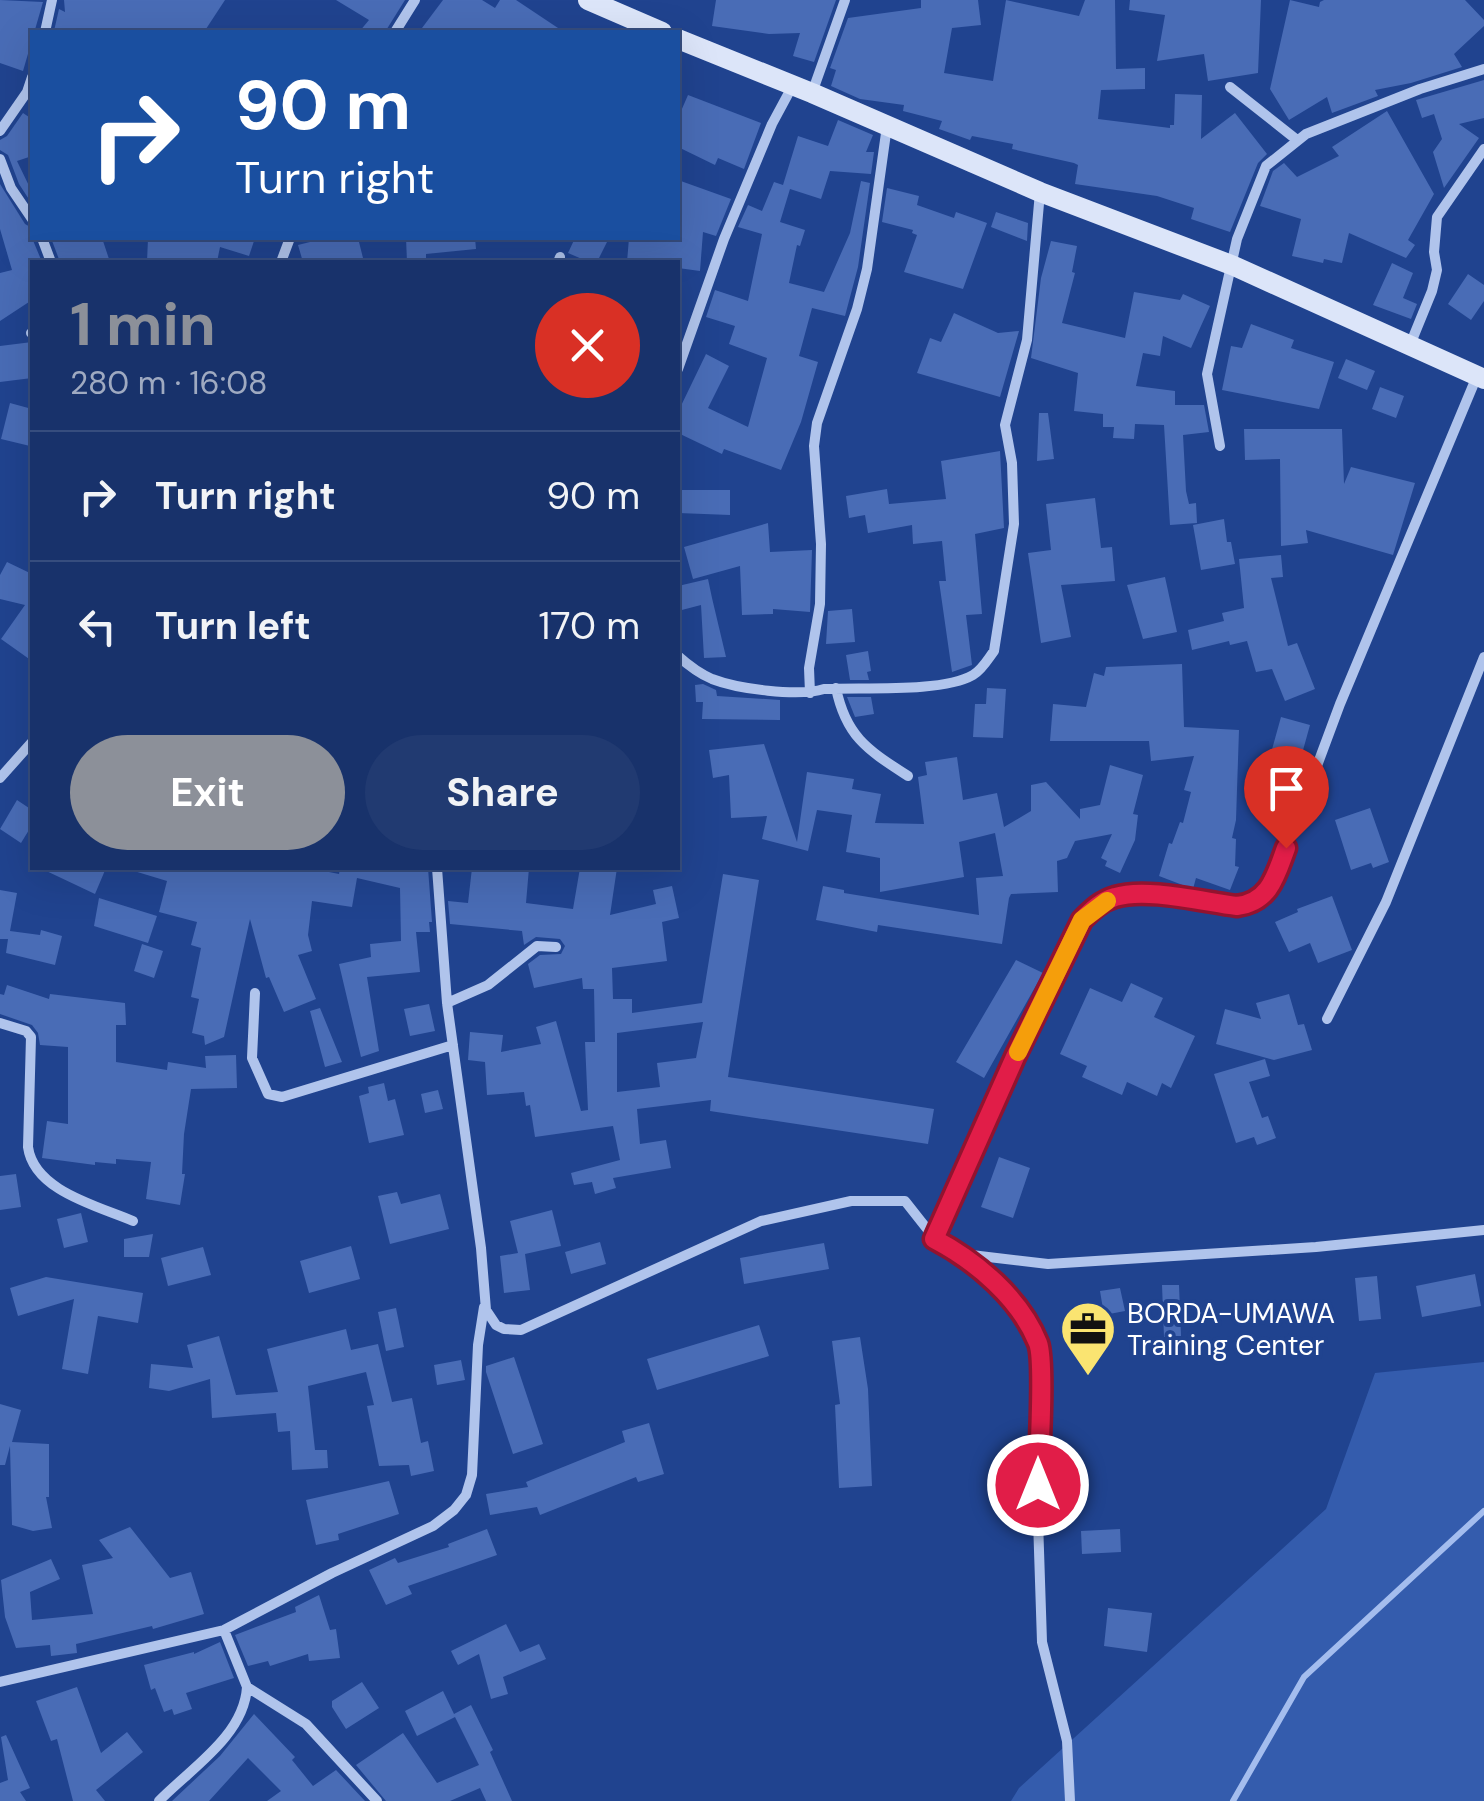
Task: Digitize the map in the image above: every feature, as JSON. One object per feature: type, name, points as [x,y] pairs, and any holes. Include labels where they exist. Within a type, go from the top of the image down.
[{"type":"street","points":[[45,30],[52,0]]},
{"type":"street","points":[[396,30],[415,0]]},
{"type":"street","points":[[588,0],[657,30]]},
{"type":"street","points":[[680,362],[724,239],[772,124],[803,89],[845,0]]},
{"type":"street","points":[[680,40],[1040,192],[1234,266],[1480,378],[1340,704],[1267,893],[1237,906],[1137,894],[1116,896],[1082,920],[1015,1057],[934,1239]]},
{"type":"street","points":[[1220,446],[1207,374],[1237,239],[1266,166],[1297,140],[1404,95],[1484,69]]},
{"type":"street","points":[[0,131],[30,81]]},
{"type":"street","points":[[1230,87],[1297,140]]},
{"type":"street","points":[[810,693],[809,668],[820,604],[821,564],[816,435],[825,395],[857,310],[867,269],[888,126]]},
{"type":"street","points":[[1410,346],[1437,270],[1437,217],[1484,149]]},
{"type":"street","points":[[0,160],[11,188],[30,217]]},
{"type":"street","points":[[680,657],[712,679],[810,693],[952,682],[974,674],[994,651],[1014,524],[1012,463],[1005,424],[1027,340],[1040,192]]},
{"type":"street","points":[[1327,1020],[1386,902],[1484,657]]},
{"type":"street","points":[[836,688],[841,712],[852,733],[879,758],[908,776]]},
{"type":"street","points":[[0,778],[30,744]]},
{"type":"street","points":[[437,870],[447,1004],[486,1310],[496,1325],[504,1330],[521,1330],[760,1221],[850,1201],[905,1201],[934,1239],[963,1254],[1009,1296],[1040,1346],[1038,1520],[1042,1642],[1067,1741],[1070,1801]]},
{"type":"street","points":[[447,1004],[488,985],[537,946],[556,948]]},
{"type":"street","points":[[254,992],[252,1058],[268,1094],[282,1098],[453,1045]]},
{"type":"street","points":[[0,1023],[26,1031],[31,1037],[28,1147],[29,1158],[38,1172],[49,1183],[133,1222]]},
{"type":"street","points":[[963,1254],[1048,1264],[1075,1263],[1316,1247],[1484,1230]]},
{"type":"street","points":[[0,1682],[224,1630],[332,1572],[434,1526],[466,1495],[472,1475],[478,1345],[485,1301]]},
{"type":"street","points":[[224,1630],[248,1687],[306,1724],[377,1801]]},
{"type":"street","points":[[159,1801],[226,1737],[241,1711],[248,1687]]},
{"type":"shaded area","points":[[1484,1362],[1484,1801],[1011,1801],[1019,1788],[1326,1509],[1375,1373]]},
{"type":"building","points":[[0,0],[43,2],[35,30],[30,30],[23,71],[0,63]]},
{"type":"building","points":[[64,0],[225,0],[205,30],[54,30],[59,9],[65,12]]},
{"type":"building","points":[[336,0],[405,0],[386,30],[361,30],[369,20]]},
{"type":"building","points":[[443,0],[482,0],[495,8],[500,0],[516,0],[561,30],[420,30]]},
{"type":"building","points":[[716,0],[836,0],[814,62],[793,56],[800,33],[769,34],[712,26]]},
{"type":"building","points":[[921,0],[978,0],[981,25],[952,28],[944,73],[993,81],[1006,0],[1079,16],[1085,0],[1115,0],[1116,69],[1145,68],[1145,89],[1101,90],[1098,119],[1170,128],[1174,125],[1175,94],[1202,95],[1201,139],[1235,113],[1267,154],[1258,163],[1230,232],[1191,219],[1194,208],[1157,196],[1075,184],[1078,165],[1074,163],[1012,149],[1013,144],[972,136],[970,140],[939,129],[942,121],[903,111],[904,105],[860,99],[831,86],[836,70],[830,68],[848,18],[921,8]]},
{"type":"building","points":[[1130,0],[1261,0],[1258,73],[1208,81],[1204,54],[1157,61],[1165,15],[1129,10]]},
{"type":"building","points":[[1290,0],[1319,7],[1324,0],[1465,0],[1484,20],[1484,26],[1454,54],[1462,67],[1375,90],[1378,96],[1332,113],[1327,97],[1289,120],[1270,89]]},
{"type":"building","points":[[1484,80],[1484,118],[1459,124],[1479,138],[1444,188],[1433,152],[1442,139],[1434,114],[1422,118],[1416,100]]},
{"type":"building","points":[[688,95],[761,123],[744,169],[718,158],[715,165],[680,148],[680,113]]},
{"type":"building","points":[[1387,111],[1434,194],[1408,240],[1415,245],[1406,258],[1349,233],[1342,263],[1292,256],[1301,219],[1260,206],[1273,171],[1284,163],[1297,177],[1339,156],[1332,147]]},
{"type":"building","points":[[23,113],[30,118],[30,157],[17,161],[30,188],[30,201],[8,155],[0,150],[0,140]]},
{"type":"building","points":[[838,120],[873,135],[866,152],[874,152],[871,174],[830,171],[821,199],[790,189],[780,222],[805,230],[800,246],[797,245],[789,283],[824,292],[850,233],[861,181],[870,183],[858,267],[845,316],[812,308],[799,356],[818,362],[801,422],[781,470],[724,449],[722,454],[680,434],[680,408],[706,354],[729,366],[708,408],[748,427],[767,358],[729,344],[735,326],[706,317],[715,290],[748,301],[762,234],[738,227],[748,205],[762,211],[774,182],[783,185],[798,136],[828,146]]},
{"type":"building","points":[[680,181],[731,199],[716,236],[703,232],[700,271],[680,268],[680,260],[627,260],[629,240],[680,240]]},
{"type":"building","points":[[0,184],[30,227],[30,240],[41,260],[30,260],[30,301],[0,321],[0,273],[12,270],[0,229]]},
{"type":"building","points":[[887,188],[919,196],[917,205],[954,218],[956,212],[987,223],[963,289],[904,272],[917,235],[913,230],[882,222]]},
{"type":"building","points":[[996,212],[1028,223],[1027,241],[991,227]]},
{"type":"building","points":[[52,240],[103,240],[109,260],[59,260]]},
{"type":"building","points":[[148,240],[254,240],[249,256],[220,247],[217,260],[147,260]]},
{"type":"building","points":[[318,240],[358,240],[364,260],[302,260],[298,245]]},
{"type":"building","points":[[406,240],[475,240],[476,249],[426,254],[426,260],[407,260]]},
{"type":"building","points":[[574,240],[608,240],[598,260],[584,260],[568,253]]},
{"type":"building","points":[[1051,241],[1077,246],[1072,272],[1075,273],[1062,323],[1125,338],[1134,292],[1180,300],[1183,294],[1210,306],[1191,348],[1163,336],[1160,356],[1143,353],[1136,386],[1175,391],[1175,405],[1204,405],[1209,432],[1183,435],[1186,491],[1189,504],[1196,503],[1197,523],[1170,525],[1164,425],[1135,424],[1134,439],[1113,438],[1114,427],[1103,427],[1103,414],[1074,411],[1078,373],[1031,358],[1041,278]]},
{"type":"building","points":[[1392,263],[1413,273],[1403,298],[1417,304],[1411,319],[1373,305]]},
{"type":"building","points":[[1468,274],[1484,285],[1484,301],[1471,320],[1448,304]]},
{"type":"building","points":[[954,313],[998,333],[1019,331],[1000,397],[917,373],[930,338],[941,342]]},
{"type":"building","points":[[1251,324],[1294,340],[1291,348],[1334,362],[1319,409],[1222,390],[1231,346],[1242,348]]},
{"type":"building","points":[[30,342],[30,378],[0,382],[0,346]]},
{"type":"building","points":[[1346,359],[1375,371],[1367,390],[1338,378]]},
{"type":"building","points":[[1380,387],[1404,396],[1396,418],[1372,409]]},
{"type":"building","points":[[10,403],[30,408],[30,446],[1,439]]},
{"type":"building","points":[[1039,413],[1048,413],[1054,459],[1037,461]]},
{"type":"building","points":[[1244,429],[1342,429],[1344,484],[1351,467],[1415,483],[1393,555],[1306,530],[1308,543],[1281,546],[1280,459],[1245,460]]},
{"type":"building","points":[[1000,451],[1004,528],[975,534],[982,614],[966,615],[972,665],[952,672],[939,581],[946,581],[942,541],[913,544],[912,525],[868,533],[865,515],[849,518],[846,496],[887,489],[889,504],[946,499],[941,461]]},
{"type":"building","points":[[680,490],[730,490],[730,515],[680,513]]},
{"type":"building","points":[[1095,498],[1101,548],[1112,547],[1115,581],[1061,585],[1071,637],[1041,643],[1028,553],[1051,550],[1046,504]]},
{"type":"building","points":[[1224,519],[1235,564],[1201,570],[1193,525]]},
{"type":"building","points":[[768,523],[770,552],[812,550],[810,612],[773,609],[773,614],[742,615],[740,566],[693,579],[684,547]]},
{"type":"building","points":[[1281,555],[1283,577],[1271,578],[1288,646],[1297,643],[1315,689],[1285,701],[1272,669],[1256,672],[1247,641],[1192,650],[1188,630],[1224,621],[1222,613],[1244,608],[1239,559]]},
{"type":"building","points":[[7,562],[30,573],[30,660],[1,639],[25,605],[0,599],[0,575]]},
{"type":"building","points":[[1165,577],[1177,632],[1143,639],[1127,585]]},
{"type":"building","points":[[708,579],[726,657],[704,658],[701,605],[680,610],[680,586]]},
{"type":"building","points":[[852,609],[855,642],[826,644],[828,611]]},
{"type":"building","points":[[868,651],[869,680],[850,680],[846,655]]},
{"type":"building","points":[[1182,664],[1184,727],[1239,730],[1232,838],[1236,839],[1235,866],[1239,867],[1230,890],[1196,878],[1193,889],[1159,876],[1169,843],[1172,844],[1180,822],[1183,823],[1191,792],[1184,790],[1194,756],[1151,761],[1149,741],[1050,741],[1053,704],[1086,707],[1094,673],[1104,676],[1106,667]]},
{"type":"building","points":[[695,685],[716,690],[717,696],[780,700],[780,720],[702,719],[703,702],[696,702]]},
{"type":"building","points":[[987,688],[1006,689],[1003,738],[973,737],[975,704],[986,704]]},
{"type":"building","points":[[847,697],[871,697],[874,714],[855,717]]},
{"type":"building","points":[[1281,717],[1310,725],[1300,761],[1271,753]]},
{"type":"building","points":[[764,744],[797,842],[807,772],[854,779],[852,789],[881,794],[875,823],[924,824],[918,777],[927,775],[925,762],[957,757],[963,800],[997,793],[1004,827],[1031,811],[1031,785],[1046,782],[1080,819],[1080,809],[1100,805],[1110,765],[1143,775],[1133,814],[1138,815],[1135,840],[1120,873],[1105,866],[1107,861],[1101,858],[1112,834],[1075,841],[1067,858],[1057,861],[1058,892],[1011,894],[1002,944],[878,925],[877,932],[816,920],[823,886],[844,893],[979,915],[976,878],[1003,876],[995,833],[959,842],[964,877],[880,892],[880,858],[846,852],[852,815],[817,810],[808,851],[762,839],[767,816],[731,818],[729,775],[713,778],[709,750]]},
{"type":"building","points":[[17,800],[30,809],[30,828],[21,843],[0,829]]},
{"type":"building","points":[[1370,808],[1389,862],[1351,870],[1335,820]]},
{"type":"building","points":[[44,870],[105,870],[95,894]]},
{"type":"building","points":[[319,870],[339,874],[340,870],[428,870],[432,922],[430,932],[416,932],[420,972],[367,977],[379,1051],[361,1057],[339,964],[371,957],[370,944],[401,941],[400,888],[357,878],[352,907],[312,901],[308,935],[312,951],[298,955],[316,999],[284,1012],[269,977],[266,978],[250,919],[224,1037],[205,1045],[204,1036],[192,1033],[199,999],[191,997],[201,948],[191,945],[197,922],[159,912],[167,881],[134,871]]},
{"type":"building","points":[[472,870],[529,870],[526,903],[573,909],[580,870],[617,870],[610,915],[656,904],[653,890],[672,886],[679,918],[662,922],[667,961],[612,968],[613,999],[632,999],[632,1013],[702,1003],[723,874],[759,880],[728,1077],[934,1109],[928,1144],[710,1111],[711,1100],[637,1109],[640,1144],[666,1140],[671,1168],[613,1178],[616,1188],[595,1194],[592,1182],[574,1185],[571,1173],[620,1160],[613,1126],[535,1137],[524,1092],[487,1095],[485,1062],[468,1060],[470,1032],[503,1035],[501,1052],[541,1044],[536,1027],[556,1021],[581,1111],[588,1110],[585,1042],[595,1042],[594,989],[583,989],[582,978],[534,988],[528,964],[540,955],[561,954],[565,946],[560,939],[536,937],[524,945],[522,931],[450,924],[448,901],[468,903]],"holes":[[[703,1022],[696,1058],[657,1063],[660,1087],[617,1092],[617,1033]]]},
{"type":"building","points":[[0,890],[17,893],[10,931],[40,935],[41,930],[62,936],[55,965],[6,953],[8,939],[0,939]]},
{"type":"building","points":[[1332,896],[1352,950],[1318,963],[1310,943],[1289,952],[1275,922]]},
{"type":"building","points":[[99,898],[157,916],[148,943],[94,926]]},
{"type":"building","points":[[142,944],[163,951],[154,978],[134,971]]},
{"type":"building","points":[[1016,960],[1043,973],[984,1078],[956,1062]]},
{"type":"building","points":[[1131,983],[1163,998],[1154,1017],[1195,1036],[1171,1088],[1162,1083],[1157,1096],[1127,1082],[1122,1095],[1082,1077],[1087,1066],[1060,1054],[1090,988],[1122,1002]]},
{"type":"building","points":[[7,985],[49,999],[50,994],[125,1003],[126,1025],[116,1025],[116,1062],[167,1070],[168,1062],[206,1068],[205,1056],[236,1055],[237,1088],[191,1089],[180,1205],[146,1199],[151,1162],[116,1159],[116,1164],[95,1165],[42,1158],[47,1121],[68,1124],[68,1047],[40,1045],[32,1025],[0,1014],[0,994],[4,995]]},
{"type":"building","points":[[1289,994],[1298,1025],[1304,1024],[1312,1050],[1274,1060],[1216,1044],[1225,1009],[1261,1019],[1256,1003]]},
{"type":"building","points":[[429,1004],[435,1031],[410,1036],[404,1009]]},
{"type":"building","points":[[320,1008],[342,1062],[325,1067],[310,1011]]},
{"type":"building","points":[[1265,1059],[1270,1076],[1249,1082],[1262,1118],[1268,1116],[1276,1138],[1257,1145],[1254,1137],[1236,1143],[1214,1074]]},
{"type":"building","points":[[384,1083],[388,1101],[395,1099],[404,1135],[369,1143],[359,1096],[369,1093],[368,1087]]},
{"type":"building","points":[[438,1090],[443,1109],[425,1113],[421,1094]]},
{"type":"building","points":[[999,1157],[1030,1168],[1013,1218],[981,1207]]},
{"type":"building","points":[[16,1174],[21,1207],[0,1210],[0,1176]]},
{"type":"building","points":[[397,1192],[401,1204],[440,1194],[449,1229],[390,1244],[378,1196]]},
{"type":"building","points":[[552,1210],[561,1246],[525,1254],[530,1290],[504,1293],[500,1256],[518,1253],[510,1221]]},
{"type":"building","points":[[81,1213],[88,1242],[64,1248],[57,1219]]},
{"type":"building","points":[[153,1234],[149,1257],[124,1257],[124,1239]]},
{"type":"building","points":[[600,1242],[606,1264],[571,1274],[565,1252]]},
{"type":"building","points":[[824,1243],[829,1269],[744,1284],[740,1258]]},
{"type":"building","points":[[351,1246],[360,1279],[309,1293],[300,1261]]},
{"type":"building","points":[[203,1247],[211,1275],[168,1286],[161,1258]]},
{"type":"building","points":[[1475,1274],[1481,1306],[1422,1317],[1416,1286]]},
{"type":"building","points":[[1377,1276],[1381,1319],[1359,1321],[1355,1278]]},
{"type":"building","points":[[46,1277],[143,1293],[138,1323],[98,1316],[88,1374],[62,1369],[74,1299],[18,1316],[10,1288]]},
{"type":"building","points":[[1162,1285],[1179,1285],[1181,1336],[1164,1337]]},
{"type":"building","points":[[1120,1288],[1125,1311],[1104,1315],[1100,1291]]},
{"type":"building","points":[[396,1308],[404,1347],[386,1351],[378,1312]]},
{"type":"building","points":[[759,1325],[769,1356],[657,1390],[647,1359]]},
{"type":"building","points":[[346,1329],[351,1350],[378,1344],[392,1402],[412,1398],[421,1443],[428,1441],[434,1471],[411,1476],[409,1465],[379,1466],[367,1406],[374,1405],[366,1372],[308,1386],[315,1450],[327,1450],[328,1468],[292,1470],[290,1431],[278,1432],[276,1413],[212,1418],[210,1379],[169,1391],[149,1388],[151,1364],[193,1368],[187,1345],[219,1336],[236,1395],[278,1392],[267,1349]]},
{"type":"building","points":[[860,1337],[868,1389],[872,1486],[839,1488],[835,1405],[840,1404],[832,1341]]},
{"type":"building","points":[[514,1357],[543,1444],[513,1454],[486,1366]]},
{"type":"building","points":[[461,1360],[465,1380],[437,1385],[434,1365]]},
{"type":"building","points":[[0,1404],[21,1410],[12,1442],[49,1444],[46,1497],[52,1528],[33,1531],[12,1525],[10,1446],[5,1465],[0,1465]]},
{"type":"building","points":[[649,1423],[664,1474],[638,1482],[636,1477],[540,1515],[537,1507],[490,1515],[486,1494],[528,1487],[526,1482],[625,1442],[622,1431]]},
{"type":"building","points":[[389,1481],[399,1514],[338,1534],[339,1540],[316,1545],[306,1500]]},
{"type":"building","points":[[130,1527],[170,1578],[191,1572],[204,1614],[76,1644],[77,1653],[51,1656],[50,1645],[16,1648],[5,1617],[1,1580],[51,1559],[60,1579],[30,1592],[32,1620],[93,1614],[82,1565],[113,1558],[99,1540]]},
{"type":"building","points":[[487,1529],[497,1555],[408,1586],[412,1594],[386,1605],[369,1570],[395,1558],[398,1563],[449,1547],[448,1544]]},
{"type":"building","points":[[1120,1529],[1121,1552],[1082,1554],[1081,1531]]},
{"type":"building","points":[[319,1595],[330,1630],[336,1629],[340,1658],[309,1661],[308,1654],[270,1666],[268,1661],[248,1666],[235,1635],[296,1612],[295,1607]]},
{"type":"building","points":[[1108,1608],[1152,1613],[1147,1652],[1104,1646]]},
{"type":"building","points":[[506,1624],[520,1652],[539,1644],[546,1659],[503,1677],[508,1694],[491,1699],[479,1654],[458,1665],[451,1651]]},
{"type":"building","points":[[220,1642],[234,1678],[186,1693],[192,1709],[174,1715],[172,1709],[164,1712],[155,1688],[151,1690],[144,1665],[194,1654]]},
{"type":"building","points":[[362,1682],[379,1708],[346,1729],[332,1701]]},
{"type":"building","points":[[77,1687],[101,1753],[127,1732],[143,1752],[96,1790],[105,1801],[73,1801],[57,1739],[51,1741],[36,1701]]},
{"type":"building","points":[[443,1691],[454,1714],[471,1705],[512,1801],[486,1801],[480,1788],[450,1801],[386,1801],[356,1765],[403,1733],[437,1783],[479,1765],[455,1717],[417,1736],[405,1711]]},
{"type":"building","points":[[254,1714],[295,1757],[292,1760],[313,1786],[336,1770],[365,1801],[267,1801],[281,1791],[248,1758],[209,1801],[172,1801],[220,1756]]},
{"type":"building","points":[[6,1735],[30,1788],[20,1792],[26,1801],[0,1801],[0,1783],[8,1780],[1,1737]]},
{"type":"waterway","points":[[1233,1801],[1304,1677],[1484,1511]]},
{"type":"slow traffic","points":[[1018,1052],[1082,920],[1107,901]]},
{"type":"place","name":"BORDA-UMAWA Training Center","points":[[1088,1378]]},
{"type":"route","points":[[1038,1485],[1040,1346],[1009,1296],[963,1254],[934,1239],[1015,1057],[1082,920],[1116,896],[1137,894],[1248,905],[1267,893],[1286,848]]}]
